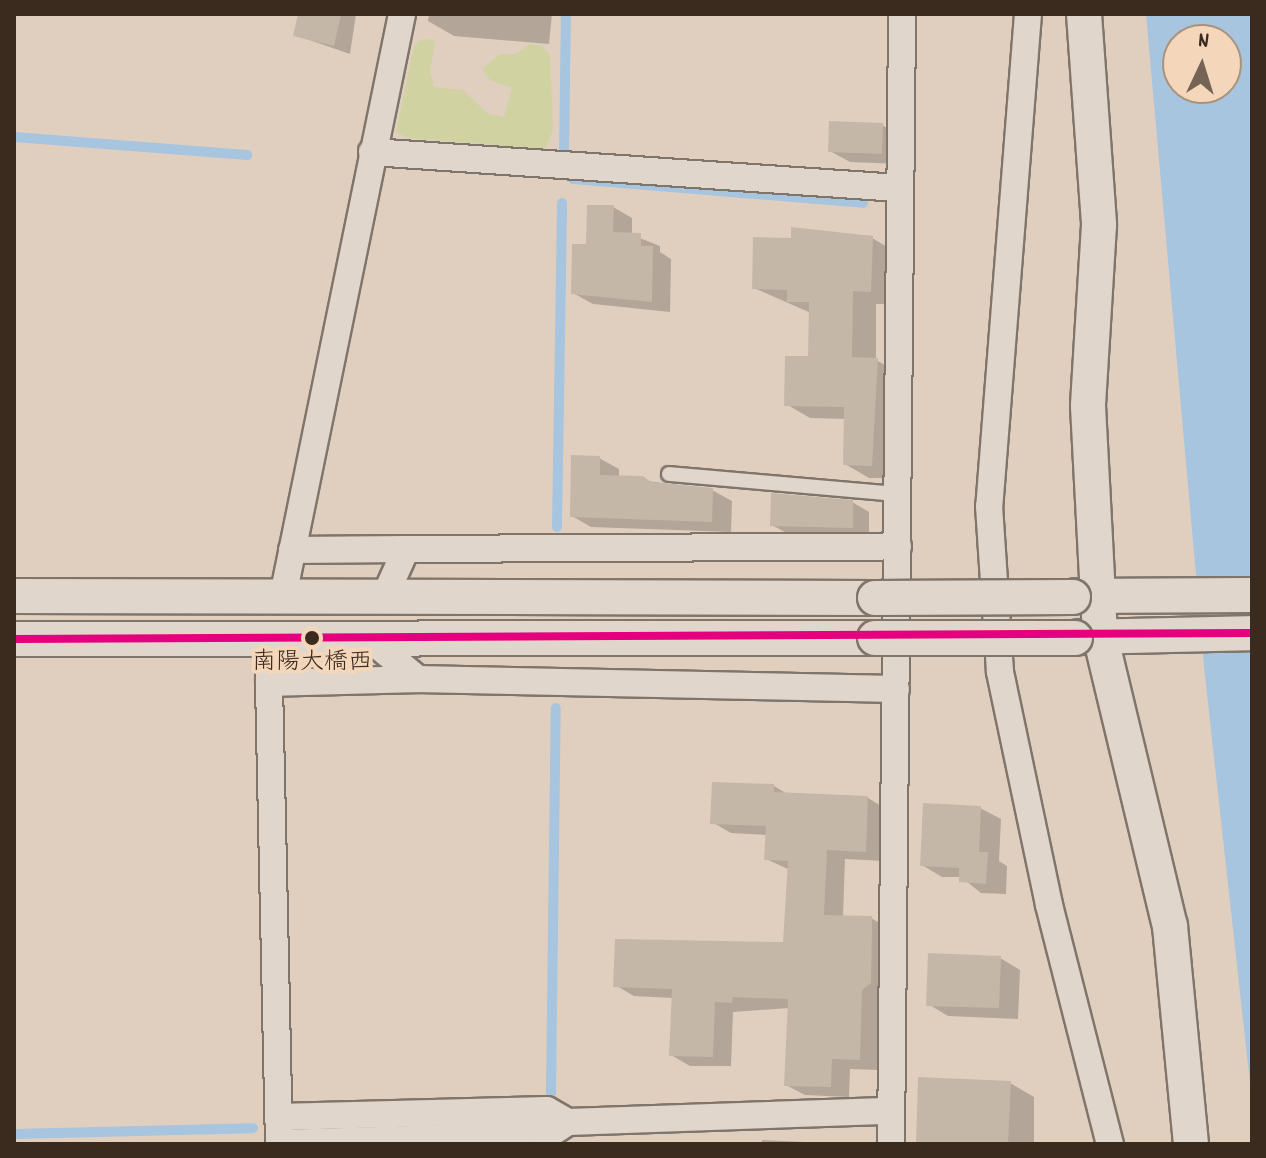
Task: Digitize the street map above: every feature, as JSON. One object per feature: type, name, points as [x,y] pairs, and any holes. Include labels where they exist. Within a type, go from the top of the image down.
[{"type":"street","points":[[283,596],[402,14]]},
{"type":"street","points":[[891,1144],[902,14]]},
{"type":"street","points":[[1028,14],[989,506],[1000,672],[1049,905],[1110,1144]]},
{"type":"street","points":[[1084,14],[1099,225],[1088,406],[1101,635],[1170,926],[1191,1144]]},
{"type":"street","points":[[372,152],[899,188]]},
{"type":"street","points":[[292,550],[898,546]]},
{"type":"street","points":[[385,596],[406,549]]},
{"type":"street","points":[[14,596],[875,598],[1252,595]]},
{"type":"street","points":[[14,639],[366,636],[875,638],[1252,633]]},
{"type":"street","points":[[366,636],[418,679]]},
{"type":"street","points":[[268,637],[279,1135],[547,1110],[568,1122],[891,1111]]},
{"type":"street","points":[[269,683],[418,679],[896,689]]},
{"type":"lane","points":[[669,474],[898,494]]},
{"type":"green space","points":[[422,39],[435,40],[430,71],[434,87],[463,90],[488,114],[504,117],[512,88],[490,80],[482,69],[500,54],[515,54],[530,44],[542,46],[550,55],[553,130],[545,149],[408,138],[396,132],[414,46]]},
{"type":"water","points":[[1146,14],[1252,14],[1252,1101],[1205,676]]},
{"type":"building","points":[[298,14],[341,14],[334,46],[293,36]]},
{"type":"building","points":[[829,121],[883,123],[882,154],[828,152]]},
{"type":"building","points":[[587,205],[614,205],[613,232],[641,233],[641,246],[653,246],[652,302],[571,294],[572,244],[586,244]]},
{"type":"building","points":[[791,227],[873,236],[871,292],[853,291],[852,357],[878,358],[872,466],[843,465],[844,407],[784,406],[785,356],[808,356],[809,302],[787,302],[787,290],[752,289],[753,237],[791,238]]},
{"type":"building","points":[[571,455],[600,456],[600,475],[643,476],[651,482],[713,488],[712,522],[570,517]]},
{"type":"building","points":[[771,493],[853,500],[853,528],[770,526]]},
{"type":"building","points":[[712,782],[774,784],[774,792],[868,796],[866,852],[827,850],[824,915],[872,916],[871,983],[862,990],[860,1060],[832,1059],[831,1087],[784,1086],[788,999],[733,997],[732,1003],[715,1002],[713,1057],[669,1056],[672,989],[613,987],[615,939],[783,942],[788,861],[764,860],[766,826],[710,824]]},
{"type":"building","points":[[923,803],[981,806],[979,852],[988,852],[986,884],[959,882],[959,868],[920,866]]},
{"type":"building","points":[[928,953],[1001,956],[999,1008],[926,1006]]},
{"type":"building","points":[[918,1077],[1011,1081],[1008,1144],[916,1144]]},
{"type":"waterway","points":[[564,153],[566,14]]},
{"type":"waterway","points":[[14,137],[247,155]]},
{"type":"waterway","points":[[573,179],[863,203]]},
{"type":"waterway","points":[[557,527],[562,203]]},
{"type":"waterway","points":[[551,1093],[556,708]]},
{"type":"waterway","points":[[14,1134],[253,1128]]},
{"type":"transit line","points":[[14,639],[1252,633]]},
{"type":"place","name":"南陽大橋西","points":[[312,638]]}]
